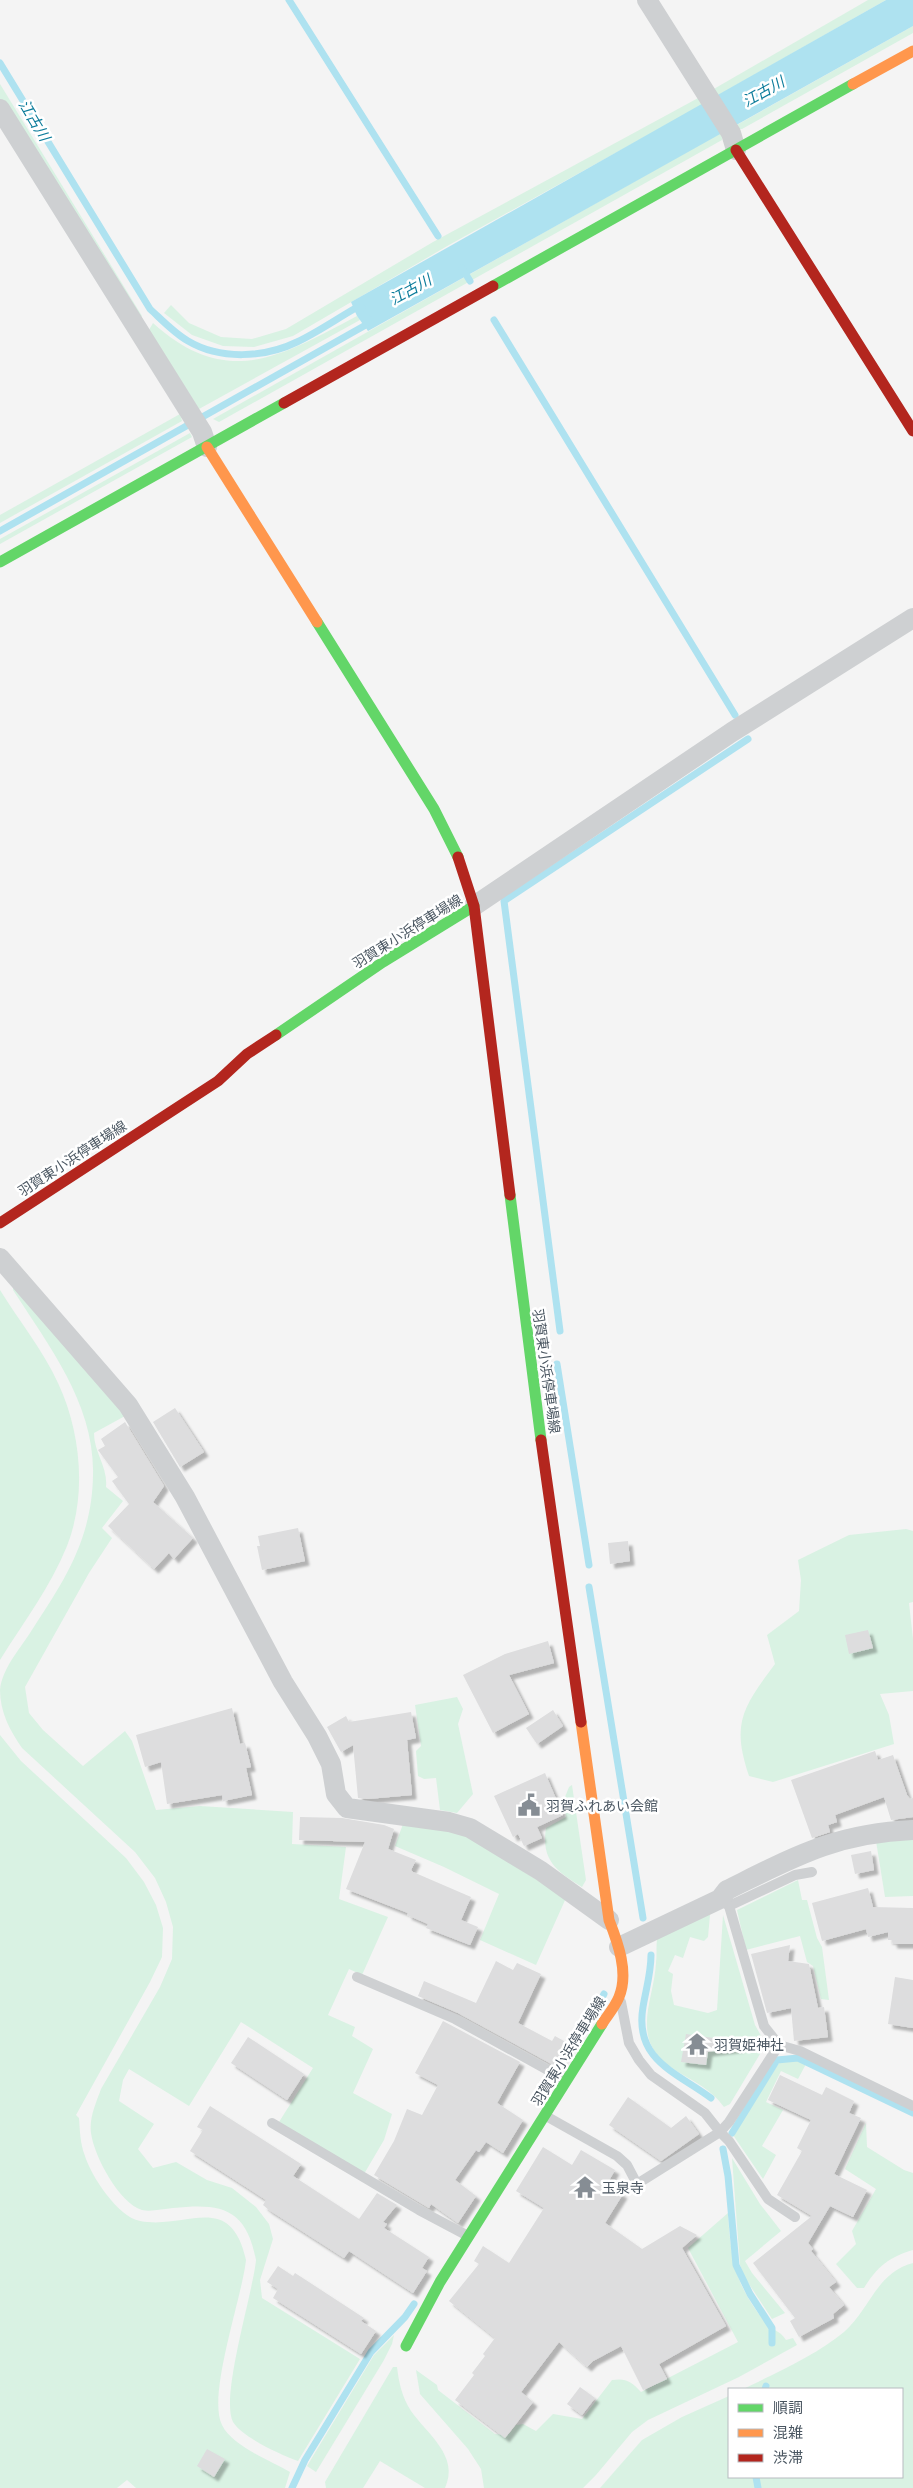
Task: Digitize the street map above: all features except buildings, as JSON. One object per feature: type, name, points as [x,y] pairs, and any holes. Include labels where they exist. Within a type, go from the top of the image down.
[{"type":"main road","points":[[0,562],[204,439],[734,141],[913,51]]},
{"type":"main road","points":[[734,141],[913,431]]},
{"type":"main road","points":[[204,439],[434,809],[457,850],[474,906]]},
{"type":"main road","name":"羽賀東小浜停車場線","points":[[0,1223],[218,1081],[247,1054],[383,962],[474,906],[529,1352],[609,1920],[619,1947],[624,1975],[620,1996],[440,2282],[406,2346]]},
{"type":"street","points":[[647,0],[734,141]]},
{"type":"street","points":[[0,109],[190,413],[204,439]]},
{"type":"street","points":[[474,906],[732,732],[913,618]]},
{"type":"street","points":[[0,1258],[128,1405],[185,1497],[283,1682],[317,1736],[331,1764],[336,1794],[347,1808],[449,1822],[470,1828],[541,1871],[609,1920]]},
{"type":"street","points":[[619,1947],[724,1902],[728,1890],[794,1857],[825,1844],[870,1832],[913,1830]]},
{"type":"lane","points":[[812,1872],[795,1875],[724,1902],[764,2026],[779,2046],[800,2051],[913,2106]]},
{"type":"lane","points":[[357,1977],[455,2019],[567,2080]]},
{"type":"lane","points":[[620,1996],[629,2043],[651,2076],[705,2112],[729,2141],[768,2200],[795,2217]]},
{"type":"lane","points":[[546,2116],[617,2156],[628,2165],[637,2184],[720,2132],[729,2122],[779,2046]]},
{"type":"lane","points":[[272,2123],[419,2210],[469,2236]]},
{"type":"green space","points":[[868,0],[886,0],[717,96],[712,90]]},
{"type":"green space","points":[[913,26],[913,33],[742,129],[738,129],[735,126]]},
{"type":"green space","points":[[0,84],[142,316],[138,320],[0,99]]},
{"type":"green space","points":[[700,97],[704,104],[449,245],[293,336],[254,347],[223,346],[192,335],[164,313],[171,305],[189,323],[221,337],[252,339],[286,329],[433,242]]},
{"type":"green space","points":[[722,132],[722,140],[219,422],[213,419]]},
{"type":"green space","points":[[357,316],[360,320],[199,409],[149,330],[153,323],[180,344],[206,356],[230,361],[255,360],[304,343]]},
{"type":"green space","points":[[180,414],[182,421],[0,523],[0,515]]},
{"type":"green space","points":[[190,433],[192,437],[0,544],[0,539]]},
{"type":"green space","points":[[13,1286],[125,1416],[94,1433],[96,1447],[105,1473],[106,1487],[123,1501],[102,1528],[112,1538],[89,1573],[25,1687],[29,1713],[43,1730],[83,1766],[125,1731],[132,1741],[156,1810],[200,1806],[293,1812],[292,1844],[346,1847],[339,1899],[388,1917],[362,1975],[349,1969],[328,2015],[355,2027],[352,2036],[373,2049],[353,2093],[392,2114],[384,2140],[364,2174],[279,2122],[313,2068],[241,2022],[189,2106],[129,2069],[123,2080],[119,2101],[154,2124],[138,2149],[153,2168],[176,2162],[207,2180],[232,2188],[256,2207],[269,2224],[273,2239],[260,2280],[262,2298],[360,2359],[298,2461],[272,2450],[245,2434],[233,2422],[230,2409],[238,2344],[256,2260],[245,2229],[238,2219],[228,2212],[217,2208],[190,2207],[149,2211],[133,2206],[109,2178],[93,2143],[91,2122],[101,2089],[160,1987],[172,1959],[173,1927],[166,1902],[155,1878],[135,1852],[22,1748],[10,1728],[0,1698],[1,1682],[7,1667],[54,1596],[82,1540],[88,1520],[93,1475],[92,1449],[78,1400],[55,1355],[13,1290]]},
{"type":"green space","points":[[0,1290],[45,1359],[66,1402],[76,1443],[79,1485],[77,1506],[67,1546],[45,1590],[0,1660]]},
{"type":"green space","points":[[906,1529],[913,1531],[913,1602],[909,1603],[913,1639],[913,1691],[880,1694],[889,1715],[894,1744],[773,1782],[749,1776],[741,1742],[743,1716],[755,1692],[775,1664],[767,1635],[799,1611],[801,1580],[798,1560],[849,1535]]},
{"type":"green space","points":[[457,1697],[463,1709],[458,1724],[473,1794],[457,1813],[440,1810],[436,1778],[424,1779],[418,1776],[416,1751],[421,1746],[415,1705]]},
{"type":"green space","points":[[0,1735],[21,1761],[126,1858],[144,1882],[156,1905],[163,1928],[162,1957],[76,2115],[79,2118],[80,2137],[88,2164],[99,2184],[115,2204],[132,2218],[140,2221],[157,2222],[205,2218],[218,2219],[229,2226],[239,2239],[246,2260],[222,2370],[219,2411],[222,2425],[234,2440],[290,2472],[285,2488],[136,2488],[127,2480],[117,2488],[0,2488]]},
{"type":"green space","points":[[572,1785],[586,1880],[582,1887],[565,1876],[552,1864],[548,1857],[545,1839],[546,1828],[566,1817],[563,1802],[569,1787]]},
{"type":"green space","points":[[403,1824],[447,1830],[465,1835],[566,1898],[536,1965],[480,1940],[499,1894],[395,1846]]},
{"type":"green space","points":[[913,1836],[913,1896],[885,1897],[876,1841]]},
{"type":"green space","points":[[798,1880],[802,1900],[807,1900],[817,1938],[822,1947],[829,2000],[821,1999],[813,1966],[807,1962],[800,1936],[746,1950],[737,1910]]},
{"type":"green space","points":[[710,1915],[708,1937],[704,1941],[690,1937],[683,1958],[675,1955],[668,1971],[673,1974],[671,1991],[674,2005],[708,2013],[717,2010],[723,1915],[755,2025],[764,2041],[763,2049],[730,2104],[724,2107],[706,2089],[669,2066],[657,2055],[650,2043],[647,2030],[647,2017],[656,1963],[657,1939]]},
{"type":"green space","points":[[797,2060],[806,2064],[798,2079],[781,2071],[766,2102],[783,2110],[762,2146],[776,2155],[763,2179],[733,2135],[779,2063]]},
{"type":"green space","points":[[866,2123],[867,2147],[904,2170],[913,2173],[913,2250],[897,2256],[884,2264],[864,2288],[857,2288],[836,2264],[856,2244],[852,2231],[876,2189],[845,2169]]},
{"type":"green space","points":[[732,2158],[760,2204],[781,2231],[745,2261],[752,2273],[785,2313],[772,2319],[745,2278],[740,2265]]},
{"type":"green space","points":[[728,2213],[733,2259],[736,2272],[747,2297],[768,2326],[781,2334],[786,2340],[793,2338],[797,2345],[739,2377],[648,2420],[632,2432],[583,2488],[484,2488],[481,2469],[468,2449],[420,2394],[416,2370],[437,2385],[438,2390],[495,2434],[508,2435],[516,2425],[523,2424],[536,2431],[553,2414],[582,2419],[612,2380],[621,2379],[628,2381],[641,2392],[738,2342],[688,2248]]},
{"type":"green space","points":[[913,2263],[913,2488],[600,2488],[642,2440],[682,2417],[728,2396],[728,2478],[903,2478],[903,2388],[745,2388],[822,2348],[844,2332],[861,2313],[882,2283],[901,2268]]},
{"type":"green space","points":[[394,2335],[384,2360],[316,2472],[307,2466],[374,2355]]},
{"type":"green space","points":[[393,2367],[397,2367],[401,2390],[408,2406],[440,2446],[445,2456],[449,2476],[445,2488],[425,2488],[380,2461],[363,2488],[326,2488],[325,2482]]},
{"type":"water","points":[[886,0],[913,0],[913,26],[368,331],[357,316],[351,302]]},
{"type":"waterway","points":[[289,0],[438,236]]},
{"type":"waterway","name":"江古川","points":[[0,63],[150,309],[183,338],[214,351],[228,354],[256,354],[297,342],[354,309],[362,308]]},
{"type":"waterway","points":[[462,268],[470,281]]},
{"type":"waterway","points":[[0,531],[364,326],[369,319]]},
{"type":"waterway","points":[[494,320],[735,715]]},
{"type":"waterway","points":[[560,1331],[504,901],[748,739]]},
{"type":"waterway","points":[[557,1364],[589,1565]]},
{"type":"waterway","points":[[589,1587],[643,1918]]},
{"type":"waterway","points":[[651,1955],[643,2007],[642,2025],[645,2040],[651,2052],[660,2063],[711,2098]]},
{"type":"waterway","points":[[596,2009],[604,1994]]},
{"type":"waterway","points":[[732,2133],[777,2060],[798,2058],[913,2113]]},
{"type":"waterway","points":[[723,2149],[728,2176],[736,2265],[750,2294],[772,2328],[772,2343]]},
{"type":"waterway","points":[[292,2488],[305,2460],[371,2352],[405,2317],[414,2304]]},
{"type":"waterway","points":[[756,2478],[758,2488]]},
{"type":"traffic: fast","points":[[493,286],[853,84]]},
{"type":"traffic: fast","points":[[0,562],[284,403]]},
{"type":"traffic: fast","points":[[317,622],[434,809],[458,857]]},
{"type":"traffic: fast","points":[[276,1035],[383,962],[474,906]]},
{"type":"traffic: fast","points":[[510,1195],[541,1440]]},
{"type":"traffic: fast","points":[[406,2346],[440,2282],[602,2024]]},
{"type":"traffic: slow","points":[[853,84],[913,51]]},
{"type":"traffic: slow","points":[[207,447],[317,622]]},
{"type":"traffic: slow","points":[[581,1722],[609,1920],[619,1948],[623,1968],[622,1988],[619,1997],[602,2024]]},
{"type":"traffic: jam","points":[[736,150],[913,431]]},
{"type":"traffic: jam","points":[[284,403],[493,286]]},
{"type":"traffic: jam","points":[[458,857],[474,906],[510,1195]]},
{"type":"traffic: jam","points":[[0,1223],[218,1081],[247,1054],[276,1035]]},
{"type":"traffic: jam","points":[[541,1440],[581,1722]]},
{"type":"place","name":"羽賀ふれあい会館","points":[[529,1805]]},
{"type":"place","name":"羽賀姫神社","points":[[697,2044]]},
{"type":"place","name":"玉泉寺","points":[[585,2187]]}]
